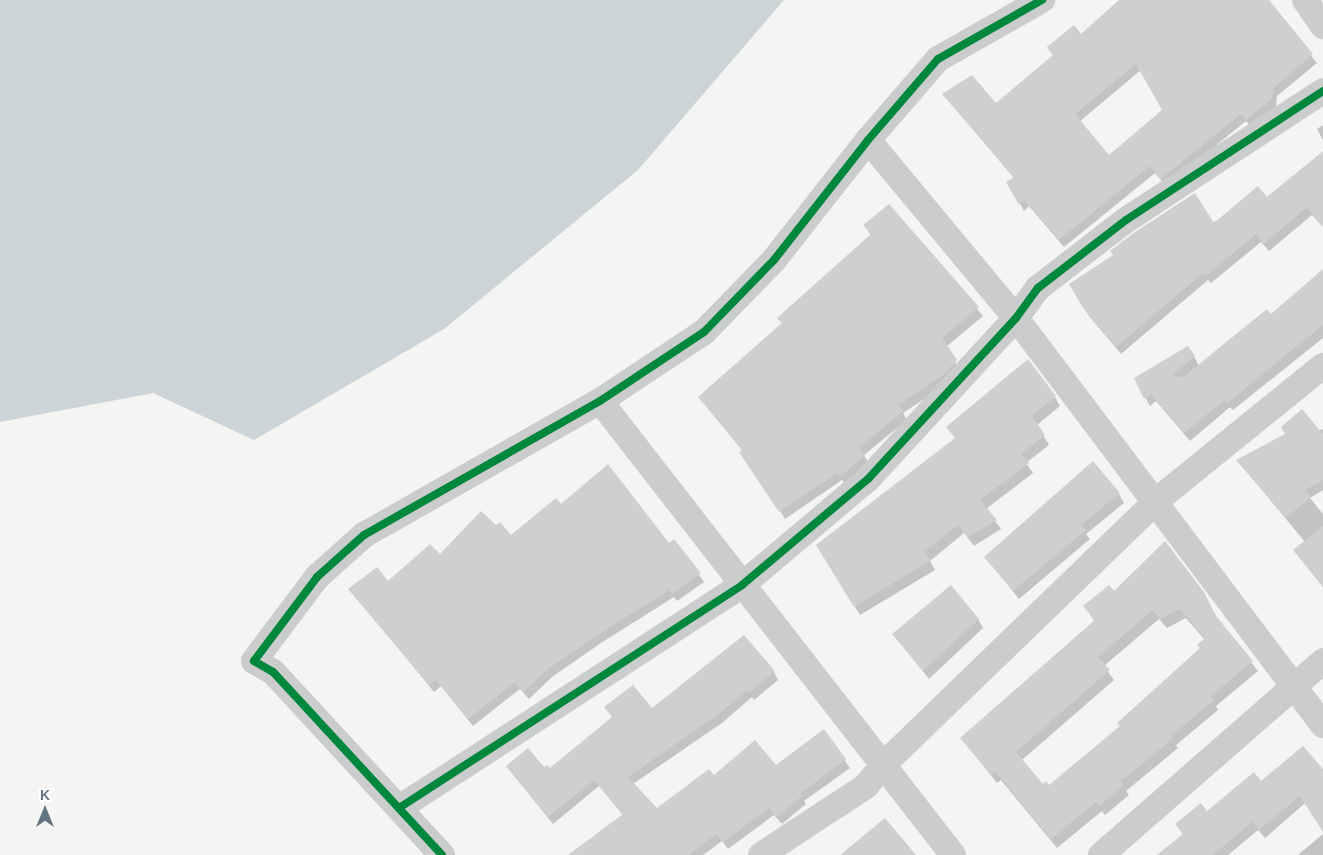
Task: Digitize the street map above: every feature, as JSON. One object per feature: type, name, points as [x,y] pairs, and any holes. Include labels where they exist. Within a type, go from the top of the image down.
[{"type":"street","points":[[442,855],[273,672],[254,661],[317,577],[364,535],[600,402],[704,332],[774,260],[868,140],[938,59],[1042,0]]},
{"type":"street","points":[[1305,0],[1323,26]]},
{"type":"street","points":[[399,808],[742,584],[868,479],[1016,318],[1038,288],[1126,220],[1323,91]]},
{"type":"street","points":[[868,140],[1016,318],[1156,501],[1323,725]]},
{"type":"street","points":[[761,855],[866,786],[882,766],[1156,501],[1323,366]]},
{"type":"street","points":[[600,402],[953,855]]},
{"type":"street","points":[[1101,855],[1294,684],[1323,661]]},
{"type":"shaded area","points":[[0,0],[784,0],[638,170],[444,329],[254,440],[153,393],[0,422]]},
{"type":"building","points":[[1119,0],[1269,0],[1313,54],[1274,88],[1272,99],[1246,120],[1241,114],[1161,179],[1150,166],[1059,240],[1024,199],[1019,205],[1006,182],[1014,177],[942,94],[972,75],[996,103],[1053,55],[1047,47],[1074,25],[1081,34]],"holes":[[[1136,64],[1162,110],[1109,155],[1075,114]]]},
{"type":"building","points":[[1323,151],[1323,227],[1307,207],[1264,244],[1256,234],[1206,276],[1203,273],[1116,347],[1083,308],[1069,284],[1113,255],[1110,251],[1135,232],[1195,193],[1214,223],[1258,186],[1267,197]]},
{"type":"building","points":[[889,204],[979,307],[942,338],[957,360],[943,375],[898,405],[903,411],[859,448],[865,455],[840,477],[837,473],[779,512],[739,452],[742,450],[698,397],[782,323],[777,318],[871,234],[863,225]]},
{"type":"building","points":[[1323,269],[1323,325],[1227,403],[1225,400],[1184,433],[1151,394],[1144,399],[1134,378],[1188,346],[1195,356],[1172,375],[1182,378],[1267,309],[1271,314]]},
{"type":"building","points":[[1028,359],[1056,396],[1032,416],[1045,435],[1021,454],[1029,463],[980,500],[997,520],[968,537],[958,525],[924,552],[931,560],[854,607],[816,545],[955,438],[946,427]]},
{"type":"building","points":[[1302,409],[1323,434],[1323,480],[1305,490],[1311,497],[1286,518],[1236,460],[1285,434],[1281,427]]},
{"type":"building","points":[[1093,461],[1120,493],[1081,525],[1086,530],[1013,591],[984,557]]},
{"type":"building","points":[[608,464],[669,543],[674,539],[701,573],[672,594],[669,590],[596,636],[548,669],[523,692],[515,682],[468,719],[436,680],[429,685],[348,589],[377,567],[388,581],[430,544],[440,554],[481,511],[496,525],[500,522],[511,535],[556,498],[561,504]]},
{"type":"building","points":[[1323,526],[1323,587],[1293,550]]},
{"type":"building","points":[[1165,541],[1204,592],[1216,616],[1253,661],[1210,697],[1214,700],[1171,736],[1174,738],[1121,781],[1124,785],[1099,806],[1096,802],[1051,839],[995,771],[991,775],[960,738],[1095,620],[1083,606],[1109,585],[1114,591]],"holes":[[[1180,609],[1205,638],[1197,645],[1200,648],[1117,723],[1120,726],[1049,785],[1046,781],[1043,784],[1016,752],[1110,670],[1098,657],[1153,610],[1160,619]]]},
{"type":"building","points":[[951,585],[979,619],[923,671],[892,634]]},
{"type":"building","points":[[744,635],[775,671],[749,693],[747,690],[717,715],[628,777],[657,808],[709,769],[714,775],[755,740],[776,765],[824,729],[846,759],[800,794],[802,796],[777,817],[769,808],[723,842],[716,834],[689,855],[568,855],[623,814],[594,780],[548,817],[506,766],[528,748],[544,767],[547,765],[550,768],[612,717],[604,707],[633,685],[652,708]]},
{"type":"building","points":[[1303,746],[1323,769],[1323,832],[1300,796],[1259,830],[1252,822],[1213,855],[1157,855],[1183,834],[1175,824],[1201,803],[1207,811],[1254,772],[1261,781]]},
{"type":"building","points":[[885,818],[916,855],[840,855]]},
{"type":"cycle path","points":[[442,855],[273,672],[254,661],[317,577],[364,535],[600,401],[704,332],[774,260],[868,140],[938,59],[1042,0]]},
{"type":"cycle path","points":[[399,808],[742,585],[868,479],[1016,318],[1038,288],[1126,220],[1323,91]]}]
